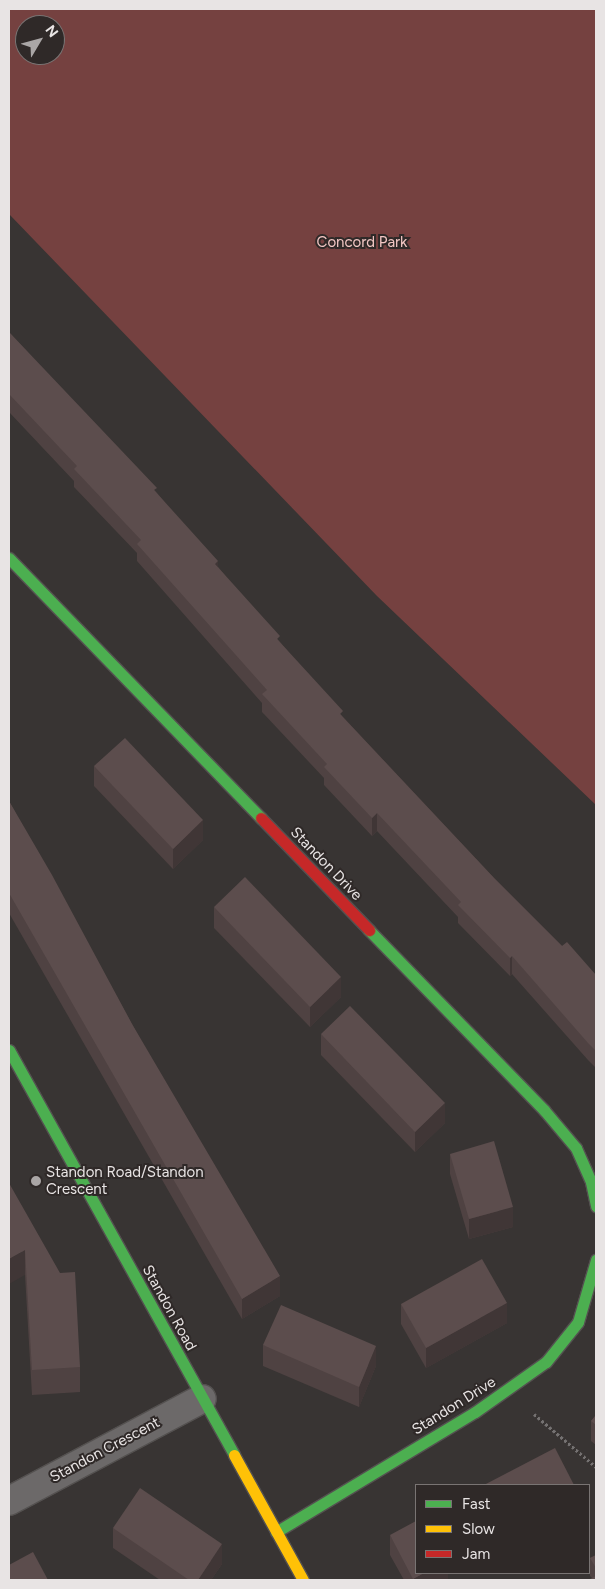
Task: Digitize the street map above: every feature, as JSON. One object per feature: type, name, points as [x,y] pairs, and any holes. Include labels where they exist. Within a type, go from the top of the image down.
[{"type":"street","name":"Standon Drive","points":[[9,558],[544,1110],[576,1148],[591,1182],[596,1206]]},
{"type":"street","name":"Standon Road","points":[[9,1050],[304,1580]]},
{"type":"street","name":"Standon Drive","points":[[276,1532],[507,1390],[546,1362],[578,1322],[596,1260]]},
{"type":"street","name":"Standon Crescent","points":[[9,1501],[202,1398]]},
{"type":"path","points":[[507,1390],[596,1467]]},
{"type":"green space","name":"Concord Park","points":[[9,9],[596,9],[596,805],[377,596],[9,214]]},
{"type":"building","points":[[9,332],[157,488],[154,490],[218,561],[215,564],[280,636],[277,639],[343,711],[340,714],[495,879],[562,946],[567,942],[596,975],[596,1051],[512,956],[510,958],[458,905],[461,902],[377,813],[372,818],[324,767],[327,764],[262,694],[267,690],[137,544],[141,540],[74,469],[77,466],[9,394]]},
{"type":"building","points":[[125,738],[203,820],[173,849],[94,766]]},
{"type":"building","points":[[9,801],[52,875],[132,1024],[280,1276],[242,1299],[9,893]]},
{"type":"building","points":[[245,877],[341,977],[310,1007],[214,907]]},
{"type":"building","points":[[350,1006],[445,1103],[415,1132],[321,1034]]},
{"type":"building","points":[[494,1141],[513,1207],[469,1219],[450,1154]]},
{"type":"building","points":[[9,1183],[60,1273],[75,1272],[80,1367],[32,1370],[25,1250],[9,1259]]},
{"type":"building","points":[[482,1259],[507,1303],[426,1348],[401,1304]]},
{"type":"building","points":[[281,1305],[376,1346],[359,1387],[263,1345]]},
{"type":"building","points":[[596,1415],[596,1425],[591,1421]]},
{"type":"building","points":[[555,1448],[573,1484],[486,1484]]},
{"type":"building","points":[[140,1488],[222,1544],[198,1580],[189,1580],[113,1528]]},
{"type":"building","points":[[415,1522],[415,1574],[422,1574],[413,1579],[390,1535]]},
{"type":"building","points":[[33,1552],[48,1580],[9,1580],[9,1565]]},
{"type":"building","points":[[596,1555],[596,1568],[590,1558]]},
{"type":"building","points":[[596,1576],[596,1580],[588,1580]]},
{"type":"traffic: fast","points":[[9,558],[261,818]]},
{"type":"traffic: fast","points":[[369,930],[544,1110],[576,1148],[591,1182],[596,1206]]},
{"type":"traffic: fast","points":[[9,1050],[234,1455]]},
{"type":"traffic: fast","points":[[276,1532],[475,1412],[546,1362],[578,1322],[596,1260]]},
{"type":"traffic: slow","points":[[234,1455],[303,1580]]},
{"type":"traffic: jam","points":[[261,818],[369,930]]},
{"type":"place","name":"Standon Road/Standon Crescent","points":[[36,1181]]}]
